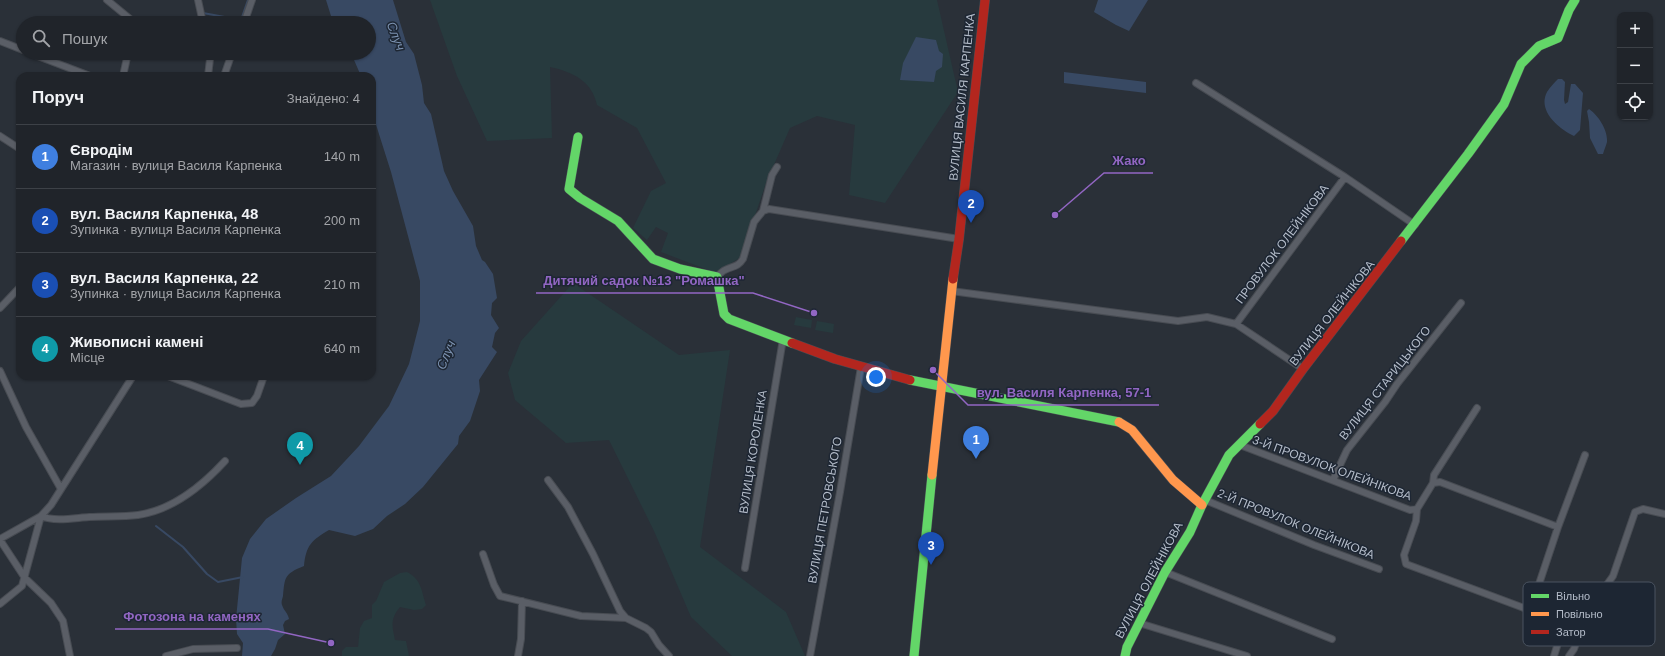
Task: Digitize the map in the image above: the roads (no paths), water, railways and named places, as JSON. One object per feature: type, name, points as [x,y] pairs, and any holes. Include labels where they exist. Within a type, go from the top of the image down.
[{"type":"street","points":[[107,0],[126,16]]},
{"type":"street","points":[[198,0],[201,16]]},
{"type":"street","points":[[246,16],[252,0]]},
{"type":"street","name":"ВУЛИЦЯ ВАСИЛЯ КАРПЕНКА","points":[[914,656],[951,291],[959,239],[985,0]]},
{"type":"street","name":"ВУЛИЦЯ ОЛЕЙНІКОВА","points":[[1125,656],[1127,647],[1165,572],[1190,532],[1203,503],[1229,455],[1274,411],[1303,369],[1415,225],[1504,104],[1521,64],[1539,46],[1558,38],[1569,10],[1575,0]]},
{"type":"street","points":[[0,41],[16,47]]},
{"type":"street","points":[[48,60],[80,72]]},
{"type":"street","points":[[124,72],[126,60]]},
{"type":"street","points":[[208,72],[210,60]]},
{"type":"street","points":[[225,72],[230,60]]},
{"type":"street","name":"ПРОВУЛОК ОЛЕЙНІКОВА","points":[[1196,83],[1345,177],[1415,225]]},
{"type":"street","points":[[0,136],[16,146]]},
{"type":"street","points":[[578,137],[569,189],[576,197],[618,221],[648,256],[656,262],[699,274],[717,277]]},
{"type":"street","points":[[717,277],[724,270],[733,268],[739,264],[743,259],[754,222],[763,211],[772,175],[777,167]]},
{"type":"street","name":"ПРОВУЛОК ОЛЕЙНІКОВА","points":[[1236,324],[1345,177]]},
{"type":"street","points":[[763,211],[769,209],[959,239]]},
{"type":"street","points":[[717,277],[724,314],[729,319],[816,352],[861,367],[942,387],[1119,422],[1132,430],[1173,480],[1203,503]]},
{"type":"street","points":[[0,308],[16,291]]},
{"type":"street","points":[[951,291],[1178,321],[1207,318],[1236,324],[1303,369]]},
{"type":"street","name":"ВУЛИЦЯ СТАРИЦЬКОГО","points":[[1333,480],[1347,450],[1385,402],[1396,384],[1461,303]]},
{"type":"street","name":"ВУЛИЦЯ КОРОЛЕНКА","points":[[745,568],[783,339]]},
{"type":"street","name":"ВУЛИЦЯ ПЕТРОВСЬКОГО","points":[[810,656],[861,367]]},
{"type":"street","points":[[0,371],[26,427],[61,489]]},
{"type":"street","points":[[0,604],[22,586],[41,516],[61,489],[130,380]]},
{"type":"street","points":[[178,380],[241,404],[252,403],[257,396],[263,380]]},
{"type":"street","points":[[1477,408],[1434,475],[1433,483],[1417,509],[1416,521],[1404,555],[1406,564],[1523,608]]},
{"type":"street","name":"3-Й ПРОВУЛОК ОЛЕЙНІКОВА","points":[[1240,445],[1410,510],[1417,509]]},
{"type":"street","points":[[1540,582],[1584,455]]},
{"type":"street","points":[[41,516],[47,519],[138,515],[152,511],[188,495],[213,474],[225,461]]},
{"type":"street","points":[[548,480],[568,507],[593,554],[620,611],[626,618],[651,632],[659,645],[669,656]]},
{"type":"street","points":[[1433,483],[1440,482],[1558,527]]},
{"type":"street","name":"2-Й ПРОВУЛОК ОЛЕЙНІКОВА","points":[[1203,503],[1379,569]]},
{"type":"street","points":[[1609,582],[1613,576],[1636,512],[1643,508],[1665,514]]},
{"type":"street","points":[[41,516],[0,540],[25,578],[51,603],[62,621],[70,656]]},
{"type":"street","points":[[483,554],[494,585],[500,596],[581,616],[626,618]]},
{"type":"street","points":[[1165,572],[1332,639]]},
{"type":"street","points":[[518,656],[521,639],[522,602]]},
{"type":"street","points":[[1139,624],[1247,656]]},
{"type":"street","points":[[1554,656],[1557,646]]},
{"type":"street","points":[[1569,656],[1575,646]]},
{"type":"street","points":[[166,656],[193,649],[237,648]]},
{"type":"water","name":"Случ","points":[[326,0],[393,0],[406,42],[414,54],[422,85],[424,103],[431,114],[444,171],[453,191],[473,226],[476,246],[482,260],[493,274],[497,298],[492,303],[491,315],[499,328],[495,333],[492,347],[497,352],[479,380],[480,391],[470,421],[459,436],[458,444],[423,487],[405,504],[387,516],[373,529],[355,536],[329,530],[314,540],[306,553],[304,566],[293,571],[285,580],[282,603],[289,619],[285,621],[283,625],[285,634],[278,640],[271,656],[242,656],[243,643],[237,634],[236,619],[242,558],[250,539],[266,519],[331,476],[359,446],[389,406],[409,364],[420,321],[420,281],[391,172],[376,125],[376,72],[359,72],[354,60],[376,60],[376,16],[331,16]]},
{"type":"water","points":[[1098,0],[1148,0],[1129,31],[1094,12]]},
{"type":"water","points":[[916,37],[936,40],[939,51],[943,54],[942,67],[936,71],[934,82],[900,80],[903,63]]},
{"type":"water","points":[[1064,72],[1146,82],[1146,93],[1064,83]]},
{"type":"water","points":[[1558,79],[1562,79],[1565,82],[1565,104],[1568,102],[1571,84],[1575,84],[1583,93],[1580,130],[1574,136],[1556,124],[1547,112],[1545,106],[1547,92]]},
{"type":"water","points":[[1589,109],[1599,119],[1606,133],[1607,142],[1603,154],[1598,154],[1590,138],[1587,111]]},
{"type":"waterway","points":[[242,16],[248,0]]},
{"type":"waterway","points":[[203,13],[219,16]]},
{"type":"waterway","points":[[156,526],[183,547],[207,574],[218,582],[243,577]]},
{"type":"place","name":"Жако","points":[[1055,215]]},
{"type":"place","name":"вул. Василя Карпенка, 48","points":[[971,223]]},
{"type":"place","name":"Дитячий садок №13 \"Ромашка\"","points":[[814,313]]},
{"type":"place","name":"вул. Василя Карпенка, 57-1","points":[[933,370]]},
{"type":"place","name":"Євродім","points":[[976,459]]},
{"type":"place","name":"Живописні камені","points":[[300,465]]},
{"type":"place","name":"вул. Василя Карпенка, 22","points":[[931,565]]},
{"type":"place","name":"Фотозона на каменях","points":[[331,643]]}]
